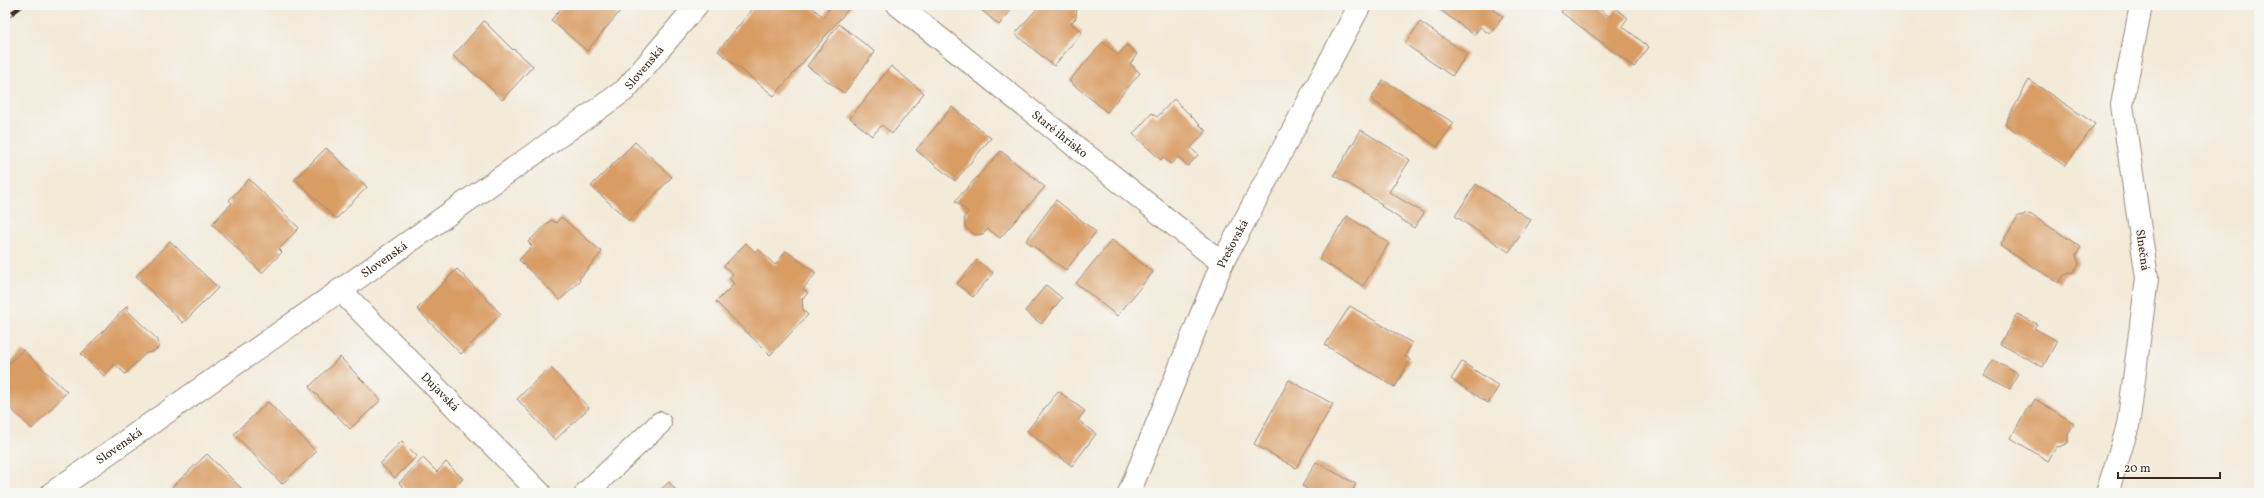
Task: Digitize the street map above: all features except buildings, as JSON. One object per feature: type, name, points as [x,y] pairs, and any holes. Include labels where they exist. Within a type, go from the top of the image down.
[{"type":"street","name":"Slovenská","points":[[52,493],[625,90],[697,5]]},
{"type":"street","name":"Staré ihrisko","points":[[898,5],[1222,263]]},
{"type":"street","name":"Prešovská","points":[[1129,493],[1222,263],[1360,5]]},
{"type":"street","name":"Slnečná","points":[[2107,493],[2128,426],[2147,278],[2122,106],[2141,5]]},
{"type":"street","name":"Dujavská","points":[[340,290],[540,493]]},
{"type":"street","points":[[586,493],[660,423]]},
{"type":"railway","points":[[5,18],[23,5]]}]
